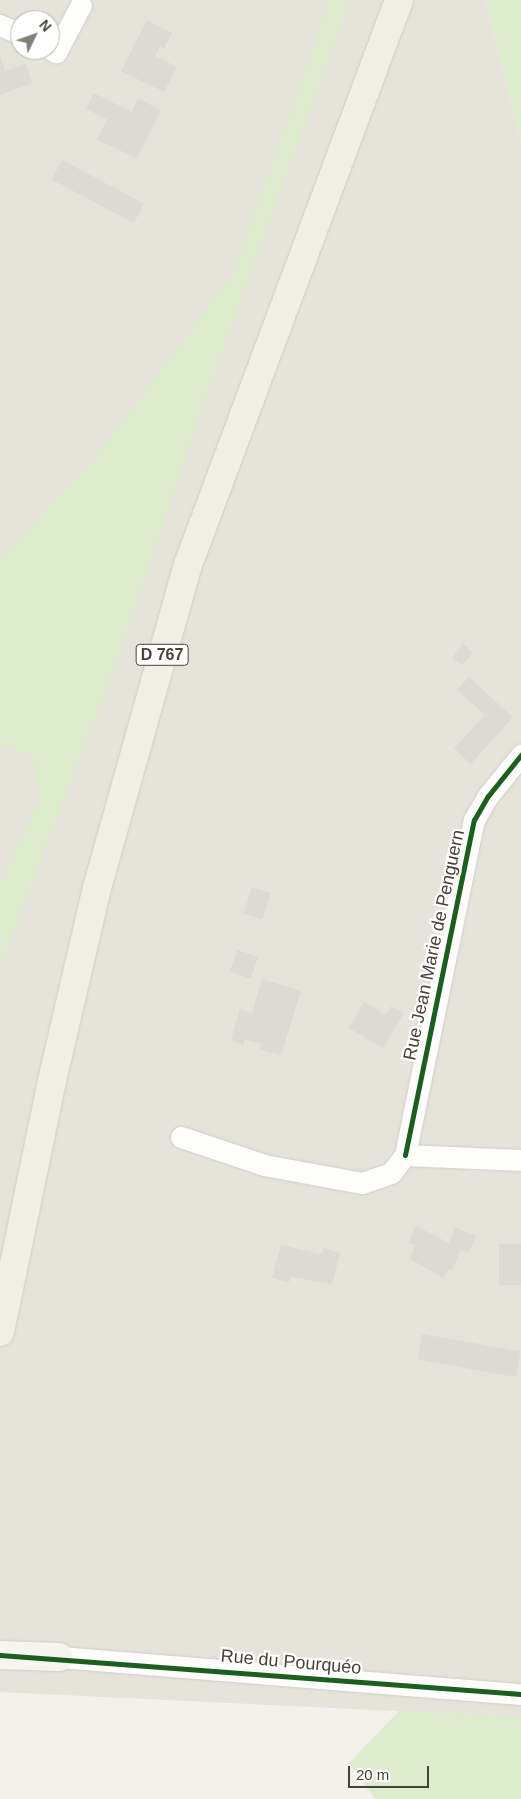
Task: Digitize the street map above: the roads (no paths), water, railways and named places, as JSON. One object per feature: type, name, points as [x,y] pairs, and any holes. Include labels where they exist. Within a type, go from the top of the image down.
[{"type":"main road","name":"D 767","points":[[0,1332],[52,1081],[98,888],[188,564],[399,0]]},
{"type":"street","points":[[60,44],[81,5]]},
{"type":"street","name":"Rue Jean Marie de Penguern","points":[[405,1155],[474,820],[488,796],[521,755]]},
{"type":"street","points":[[181,1137],[264,1165],[362,1183],[391,1174],[405,1155],[521,1160]]},
{"type":"street","points":[[0,1655],[59,1657]]},
{"type":"street","name":"Rue du Pourquéo","points":[[59,1657],[521,1694]]}]
